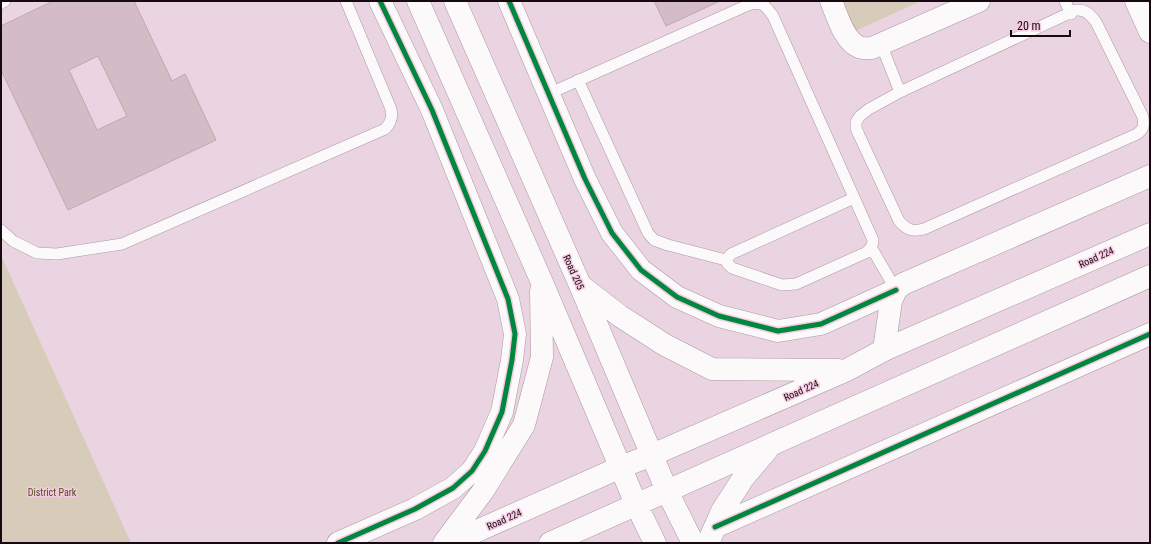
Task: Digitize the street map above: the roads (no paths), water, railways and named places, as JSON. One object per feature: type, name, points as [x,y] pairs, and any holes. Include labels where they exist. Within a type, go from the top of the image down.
[{"type":"main road","points":[[338,543],[414,509],[447,492],[472,471],[485,451],[502,412],[512,360],[515,334],[508,299],[435,118],[380,1]]},
{"type":"main road","points":[[418,1],[541,280],[636,504],[655,543]]},
{"type":"main road","name":"Road 205","points":[[455,1],[580,285],[667,491],[693,543]]},
{"type":"main road","points":[[509,1],[585,179],[612,233],[641,270],[677,297],[719,316],[778,332],[821,324],[896,290],[903,284],[1150,176]]},
{"type":"main road","points":[[831,1],[852,44],[860,48],[872,48],[979,1]]},
{"type":"main road","points":[[1136,1],[1150,30]]},
{"type":"main road","name":"Road 224","points":[[450,543],[621,467],[845,371],[884,350],[1150,234]]},
{"type":"main road","points":[[550,543],[1150,276]]},
{"type":"main road","points":[[444,543],[483,491],[524,425],[542,358],[541,280]]},
{"type":"main road","points":[[580,285],[620,316],[665,345],[712,368],[845,371]]},
{"type":"main road","points":[[884,350],[891,301],[896,290]]},
{"type":"main road","points":[[712,535],[1150,334]]},
{"type":"main road","points":[[712,535],[722,511],[744,476],[771,444]]},
{"type":"lane","points":[[1,3],[5,1]]},
{"type":"lane","points":[[1,230],[13,241],[37,253],[57,254],[122,244],[385,129],[390,124],[391,109],[346,1]]},
{"type":"lane","points":[[1065,1],[1071,14]]},
{"type":"lane","points":[[548,94],[748,5],[755,3],[766,6],[773,16],[873,240],[871,247],[866,253],[796,284],[790,285],[782,285],[732,268],[727,264],[726,260]]},
{"type":"lane","points":[[1076,10],[1082,10],[1088,13],[1096,22],[1143,117],[1143,129],[1137,134],[924,229],[912,231],[905,228],[899,221],[856,128],[856,122],[860,116],[869,108],[900,92],[1071,14],[1076,10]]},
{"type":"lane","points":[[881,44],[900,92]]},
{"type":"lane","points":[[578,80],[648,233],[654,240],[668,245],[726,260]]},
{"type":"lane","points":[[726,260],[730,254],[854,198]]},
{"type":"lane","points":[[871,247],[896,290]]},
{"type":"park label","name":"District Park","points":[[52,492]]}]
